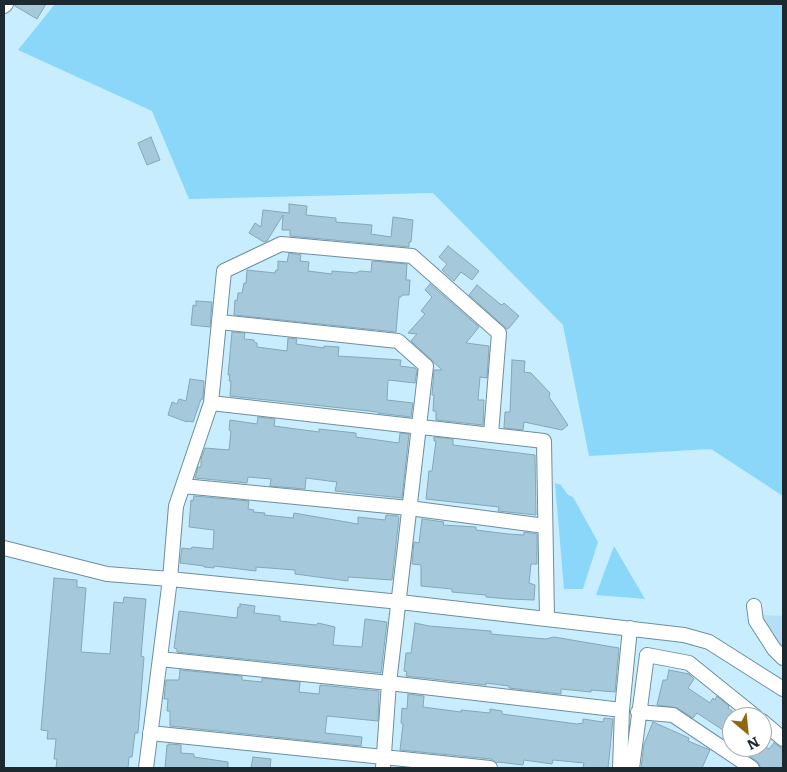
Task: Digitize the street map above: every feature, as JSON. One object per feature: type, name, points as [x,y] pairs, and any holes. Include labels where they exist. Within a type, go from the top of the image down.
[{"type":"street","points":[[146,768],[170,578],[176,506],[211,404],[224,271],[280,244],[412,256],[499,333],[491,434]]},
{"type":"street","points":[[220,322],[398,342],[426,366],[400,602],[389,683],[384,763]]},
{"type":"street","points":[[211,404],[491,434],[544,442],[547,619]]},
{"type":"street","points":[[183,486],[409,508],[545,526]]},
{"type":"street","points":[[4,548],[107,574],[170,578],[400,602],[684,635],[709,642],[782,685]]},
{"type":"street","points":[[754,606],[756,621],[774,649],[783,658]]},
{"type":"street","points":[[620,768],[622,710],[630,628]]},
{"type":"street","points":[[632,768],[647,655],[689,663],[744,707]]},
{"type":"street","points":[[160,659],[622,710]]},
{"type":"street","points":[[638,712],[673,715],[752,768]]},
{"type":"street","points":[[772,730],[783,738]]},
{"type":"street","points":[[150,733],[384,763],[490,768]]},
{"type":"shaded area","points":[[55,4],[783,4],[783,496],[711,449],[589,456],[563,325],[433,193],[189,199],[152,111],[18,50]]},
{"type":"shaded area","points":[[555,483],[561,485],[567,494],[573,497],[598,542],[583,589],[564,589]]},
{"type":"shaded area","points":[[614,546],[645,599],[596,595]]},
{"type":"shaded area","points":[[750,614],[783,616],[783,651]]},
{"type":"building","points":[[15,4],[46,4],[37,19],[15,6]]},
{"type":"building","points":[[151,137],[160,160],[147,165],[138,143]]},
{"type":"building","points":[[289,204],[307,206],[306,215],[336,218],[336,222],[372,225],[371,234],[391,237],[393,217],[413,220],[411,242],[409,242],[409,247],[290,236],[290,230],[282,230],[283,215],[267,241],[264,242],[249,233],[255,223],[261,227],[263,210],[289,213]]},
{"type":"building","points":[[448,246],[479,271],[472,280],[461,272],[454,281],[442,270],[447,264],[439,257]]},
{"type":"building","points":[[289,253],[301,255],[300,261],[309,262],[308,271],[332,274],[332,271],[371,272],[372,261],[407,264],[406,280],[410,280],[409,295],[399,297],[396,332],[234,315],[235,300],[237,301],[238,293],[242,293],[244,283],[246,283],[247,270],[275,273],[278,270],[278,261],[287,262]]},
{"type":"building","points":[[430,284],[479,327],[466,343],[489,346],[487,378],[480,377],[478,400],[484,400],[483,425],[436,420],[436,411],[433,411],[434,395],[432,395],[434,370],[442,370],[411,341],[417,334],[408,333],[425,314],[421,311],[432,297],[425,290]]},
{"type":"building","points":[[477,285],[500,304],[504,303],[519,316],[509,328],[507,329],[469,295]]},
{"type":"building","points":[[196,301],[212,302],[210,327],[191,325],[193,305],[196,306]]},
{"type":"building","points":[[232,332],[245,333],[244,339],[254,340],[257,343],[257,347],[287,351],[288,338],[297,339],[296,344],[324,348],[324,346],[339,347],[338,356],[401,360],[400,366],[417,370],[415,383],[388,380],[387,400],[413,403],[411,417],[230,396],[231,381],[229,381],[230,375],[228,375]]},
{"type":"building","points":[[512,360],[525,361],[524,372],[531,373],[550,393],[549,397],[568,425],[562,430],[524,422],[523,430],[504,428],[505,412],[510,412]]},
{"type":"building","points":[[190,379],[204,381],[203,399],[201,399],[193,422],[187,422],[168,415],[172,402],[177,404],[179,399],[186,401]]},
{"type":"building","points":[[258,417],[275,419],[274,426],[319,432],[319,429],[356,433],[356,437],[399,443],[400,433],[409,434],[402,498],[335,491],[337,482],[306,478],[305,489],[270,486],[271,479],[248,477],[247,483],[195,478],[198,467],[201,467],[201,459],[205,448],[229,450],[230,420],[257,424]]},
{"type":"building","points":[[434,437],[453,439],[453,445],[535,455],[536,515],[498,511],[499,507],[426,499],[429,471],[432,471],[436,441],[434,441]]},
{"type":"building","points":[[194,496],[249,501],[248,509],[254,510],[253,512],[293,518],[294,513],[358,524],[358,517],[385,520],[386,515],[398,516],[392,580],[348,577],[348,581],[295,574],[295,570],[256,567],[256,571],[180,563],[182,548],[213,549],[214,530],[189,527],[191,500],[193,501]]},
{"type":"building","points":[[422,519],[444,522],[443,525],[476,527],[476,530],[508,534],[524,535],[524,532],[537,534],[537,564],[531,564],[529,583],[535,585],[534,600],[486,597],[486,595],[452,592],[452,589],[421,586],[421,565],[412,564],[414,542],[419,543]]},
{"type":"building","points":[[54,578],[77,580],[77,587],[86,588],[81,652],[110,654],[114,602],[123,603],[124,597],[146,599],[141,656],[144,657],[138,733],[135,733],[132,757],[129,757],[128,768],[56,768],[57,759],[54,759],[56,739],[47,739],[48,731],[41,730]]},
{"type":"building","points":[[240,604],[255,606],[254,613],[280,616],[280,621],[316,625],[318,623],[335,627],[333,645],[362,647],[365,619],[387,622],[381,673],[177,652],[177,649],[174,648],[179,611],[237,618]]},
{"type":"building","points":[[415,623],[429,626],[491,631],[491,634],[546,639],[554,637],[619,648],[615,692],[561,689],[561,694],[509,688],[509,686],[486,683],[486,685],[406,676],[407,672],[404,671],[406,653],[411,653]]},
{"type":"building","points":[[180,670],[242,676],[242,680],[262,682],[262,678],[300,682],[299,692],[319,694],[320,685],[379,691],[378,721],[327,716],[325,733],[362,737],[361,746],[170,726],[170,711],[167,711],[168,699],[164,699],[166,680],[179,680]]},
{"type":"building","points":[[669,670],[689,674],[694,679],[688,688],[710,703],[717,696],[729,706],[722,707],[722,729],[697,713],[693,718],[677,708],[657,705],[663,680],[667,680]]},
{"type":"building","points":[[408,694],[424,696],[423,707],[461,712],[461,710],[490,713],[490,709],[502,711],[502,714],[577,724],[583,723],[583,719],[603,722],[604,718],[613,719],[608,768],[583,768],[584,763],[553,760],[552,764],[524,760],[523,765],[497,763],[491,759],[400,750],[403,724],[401,723],[402,708],[407,709]]},
{"type":"building","points":[[653,722],[689,738],[688,741],[710,750],[702,768],[641,768],[644,744]]},
{"type":"building","points":[[774,743],[783,749],[783,768],[761,768],[757,761],[751,757],[772,757],[772,745]]},
{"type":"building","points":[[167,745],[181,745],[181,753],[194,754],[194,757],[228,762],[228,768],[165,768]]},
{"type":"building","points":[[253,757],[271,759],[270,768],[251,768]]}]
